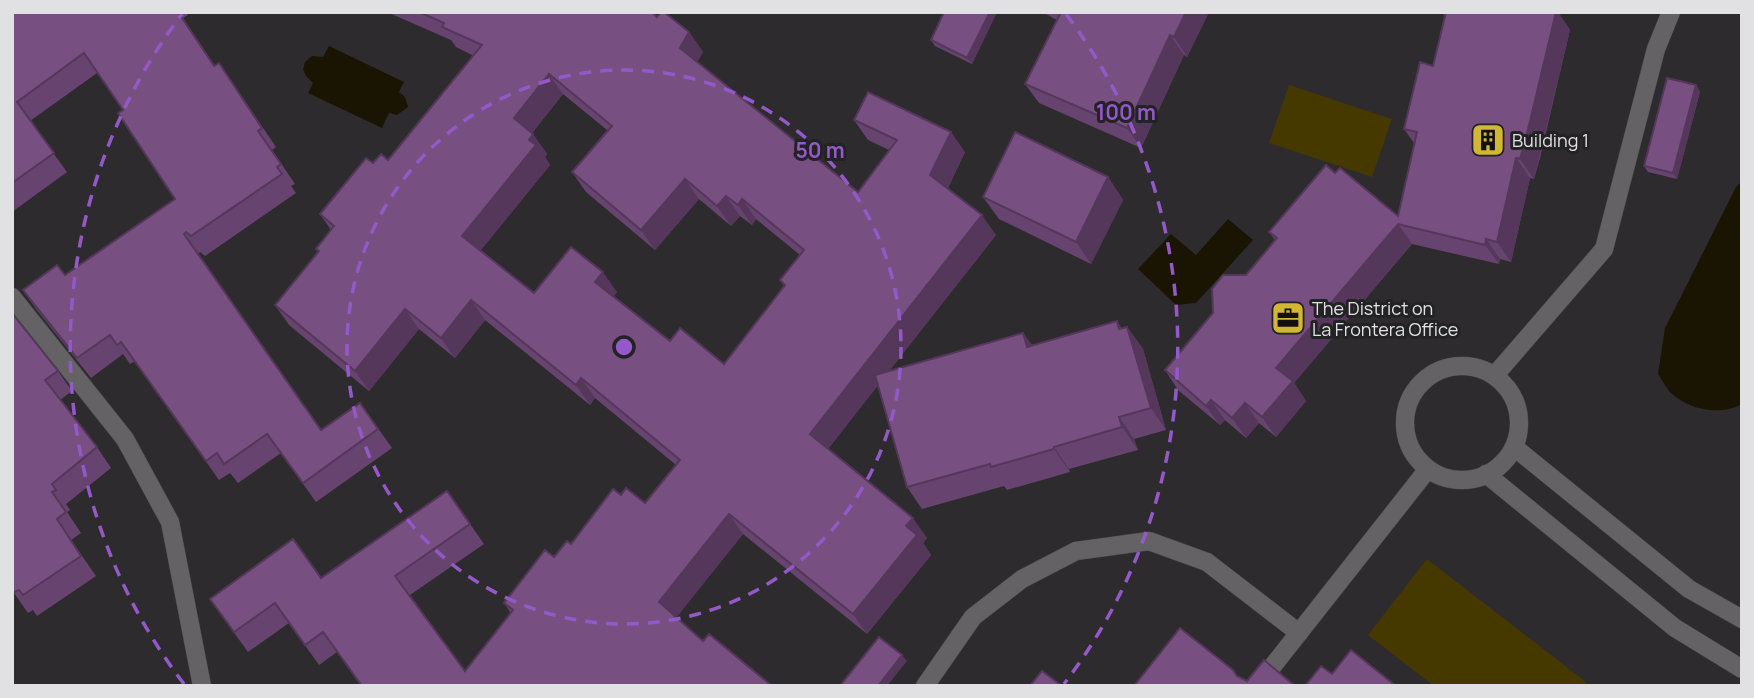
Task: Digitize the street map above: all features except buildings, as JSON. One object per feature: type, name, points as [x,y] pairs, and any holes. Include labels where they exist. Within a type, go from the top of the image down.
[{"type":"lane","points":[[1495,375],[1604,249],[1656,49],[1671,12]]},
{"type":"lane","points":[[12,297],[125,439],[170,522],[202,686]]},
{"type":"lane","points":[[1447,368],[1477,368],[1495,375],[1509,390],[1517,408],[1519,427],[1514,447],[1502,463],[1486,474],[1466,480],[1447,478],[1428,469],[1415,455],[1406,437],[1405,417],[1410,398],[1421,382],[1447,368]]},
{"type":"lane","points":[[1514,447],[1689,589],[1742,619]]},
{"type":"lane","points":[[1257,686],[1428,469]]},
{"type":"lane","points":[[1486,474],[1675,628],[1742,669]]},
{"type":"lane","points":[[934,683],[973,617],[1022,579],[1076,551],[1149,541],[1207,562],[1299,633]]},
{"type":"shaded area","points":[[329,46],[404,82],[399,92],[405,97],[408,107],[397,115],[389,113],[382,128],[308,93],[313,83],[303,69],[305,62],[312,56],[323,57]]},
{"type":"shaded area","points":[[1289,85],[1392,119],[1372,177],[1269,143]]},
{"type":"shaded area","points":[[1742,181],[1742,404],[1724,410],[1705,409],[1678,399],[1658,374],[1665,328],[1736,187]]},
{"type":"shaded area","points":[[1228,219],[1253,240],[1196,303],[1176,305],[1138,269],[1171,234],[1196,255]]},
{"type":"shaded area","points":[[1427,559],[1586,682],[1583,686],[1434,686],[1368,635]]},
{"type":"place","name":"Building 1","points":[[1488,140]]},
{"type":"place","name":"The District on La Frontera Office","points":[[1288,318]]}]
